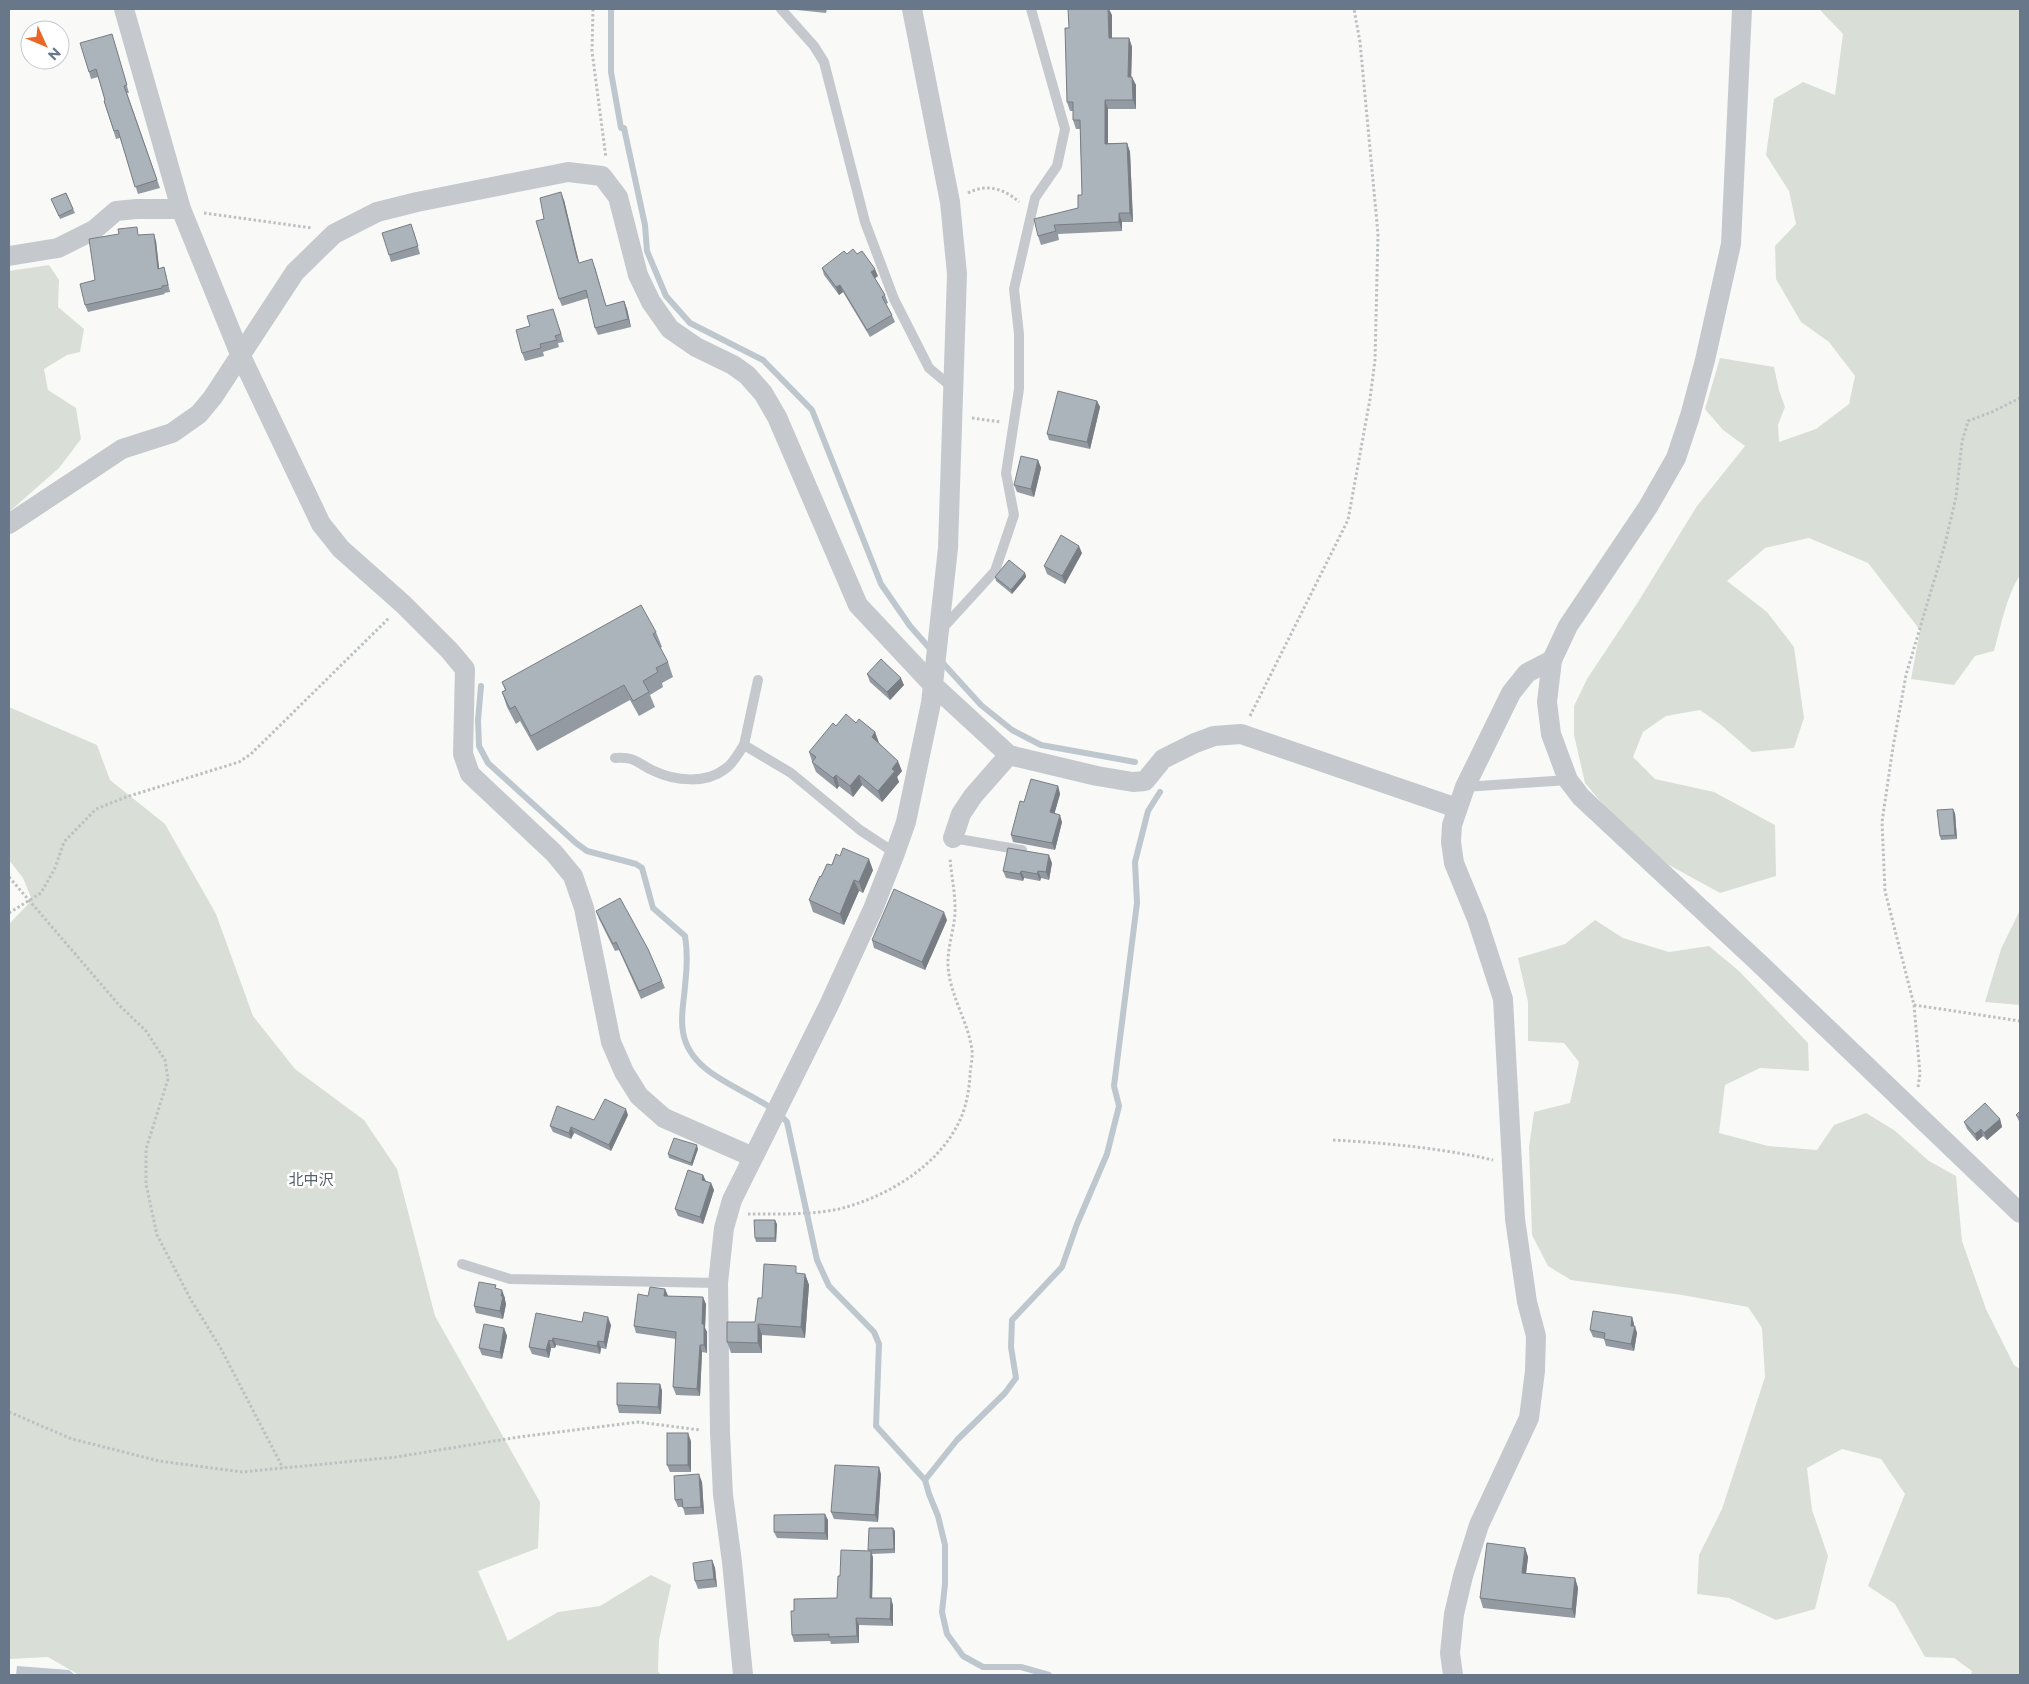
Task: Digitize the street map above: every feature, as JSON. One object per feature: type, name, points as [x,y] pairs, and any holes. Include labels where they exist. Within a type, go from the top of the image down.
[{"type":"street","points":[[124,9],[181,209],[240,354],[321,524],[341,549],[403,604],[450,651],[465,669],[463,754],[470,774],[554,853],[573,876],[584,908],[611,1042],[624,1072],[639,1096],[664,1118],[753,1156]]},
{"type":"street","points":[[743,1675],[723,1494],[720,1432],[718,1283],[720,1254],[732,1200],[829,1005],[872,909],[906,822],[931,703],[948,548],[957,274],[950,202],[912,9]]},
{"type":"street","points":[[1742,9],[1731,244],[1705,360],[1690,416],[1676,458],[1648,507],[1568,626],[1552,660],[1547,702],[1551,734],[1568,780],[1587,803],[1760,964],[2020,1213]]},
{"type":"street","points":[[9,524],[122,449],[172,433],[199,414],[213,397],[295,272],[334,234],[376,212],[417,202],[568,172],[602,176],[618,197],[638,275],[651,302],[670,329],[696,347],[733,365],[747,375],[763,393],[777,417],[858,605],[932,684],[1009,755],[1097,776],[1133,782],[1145,781],[1163,759],[1195,743],[1214,736],[1241,734],[1457,808]]},
{"type":"street","points":[[9,256],[58,248],[94,230],[116,212],[137,209],[181,209]]},
{"type":"street","points":[[1453,1675],[1450,1653],[1454,1614],[1463,1576],[1479,1525],[1529,1418],[1536,1336],[1527,1302],[1515,1219],[1503,999],[1477,919],[1454,862],[1451,842],[1452,825],[1465,787],[1511,693],[1527,673],[1552,660]]},
{"type":"street","points":[[953,838],[961,814],[973,796],[1009,755]]},
{"type":"lane","points":[[781,9],[814,46],[824,62],[865,222],[894,299],[929,368],[954,389]]},
{"type":"lane","points":[[938,633],[995,571],[1014,515],[1006,474],[1019,389],[1019,334],[1014,289],[1035,198],[1057,166],[1066,129],[1031,9]]},
{"type":"lane","points":[[615,758],[627,756],[654,772],[675,778],[703,779],[726,769],[744,745],[758,680]]},
{"type":"lane","points":[[744,745],[791,773],[860,830],[895,853]]},
{"type":"lane","points":[[1465,787],[1568,780]]},
{"type":"lane","points":[[953,838],[1034,852]]},
{"type":"lane","points":[[462,1264],[510,1279],[718,1283]]},
{"type":"path","points":[[593,9],[592,51],[606,157],[602,176]]},
{"type":"path","points":[[1241,734],[1348,520],[1370,399],[1375,360],[1378,234],[1360,42],[1354,9]]},
{"type":"path","points":[[950,202],[975,189],[997,188],[1015,198],[1031,214]]},
{"type":"path","points":[[181,209],[313,228],[334,234]]},
{"type":"path","points":[[1916,1114],[1920,1074],[1914,1005],[1885,891],[1882,822],[1906,675],[1945,544],[1956,496],[1962,442],[1968,421],[2020,398]]},
{"type":"path","points":[[953,415],[1014,424]]},
{"type":"path","points":[[9,913],[41,893],[55,868],[64,842],[96,808],[239,762],[403,604]]},
{"type":"path","points":[[728,1214],[785,1214],[837,1209],[867,1201],[888,1191],[918,1171],[943,1148],[960,1120],[968,1091],[972,1051],[965,1023],[953,991],[948,967],[949,940],[956,908],[949,852],[953,838]]},
{"type":"path","points":[[9,877],[28,902],[119,1005],[146,1031],[165,1060],[168,1079],[156,1112],[146,1149],[146,1184],[157,1235],[191,1300],[220,1346],[283,1468]]},
{"type":"path","points":[[1914,1005],[2020,1020]]},
{"type":"path","points":[[1333,1140],[1389,1143],[1443,1150],[1511,1164]]},
{"type":"path","points":[[9,1412],[72,1439],[159,1461],[242,1472],[396,1457],[519,1437],[638,1422],[720,1432]]},
{"type":"shaded area","points":[[1819,9],[2020,9],[2020,575],[2007,602],[1994,651],[1975,656],[1954,685],[1911,679],[1920,630],[1868,563],[1809,538],[1765,548],[1727,581],[1767,612],[1794,647],[1804,718],[1794,748],[1752,752],[1721,725],[1700,710],[1666,716],[1643,732],[1633,757],[1655,779],[1714,792],[1775,825],[1776,876],[1720,893],[1669,865],[1622,827],[1585,783],[1574,735],[1574,706],[1587,679],[1638,602],[1697,506],[1745,446],[1723,430],[1705,409],[1720,358],[1774,367],[1785,407],[1778,425],[1779,442],[1816,429],[1849,404],[1855,376],[1829,342],[1801,322],[1776,279],[1775,246],[1796,224],[1789,191],[1766,155],[1774,99],[1803,82],[1835,95],[1843,34]]},
{"type":"shaded area","points":[[49,265],[59,280],[58,307],[84,329],[80,352],[67,355],[44,369],[48,390],[76,408],[81,439],[59,468],[9,512],[9,271]]},
{"type":"shaded area","points":[[9,707],[97,745],[110,780],[165,824],[216,914],[253,1016],[295,1069],[364,1120],[397,1169],[435,1316],[540,1502],[538,1548],[478,1571],[508,1641],[558,1612],[600,1606],[651,1575],[671,1585],[659,1640],[658,1671],[661,1675],[79,1675],[48,1657],[10,1659],[9,1662],[9,924],[32,900],[23,878],[9,860]]},
{"type":"shaded area","points":[[2020,910],[2020,1005],[1985,1002],[2001,949]]},
{"type":"shaded area","points":[[1595,920],[1623,938],[1669,952],[1709,946],[1739,971],[1808,1043],[1809,1071],[1760,1068],[1725,1085],[1719,1133],[1768,1146],[1817,1150],[1834,1125],[1866,1113],[1894,1130],[1929,1161],[1956,1176],[1962,1241],[1986,1309],[2014,1365],[2020,1369],[2020,1675],[1971,1675],[1972,1671],[1954,1658],[1925,1657],[1895,1604],[1868,1586],[1905,1494],[1881,1459],[1842,1449],[1807,1468],[1812,1510],[1828,1556],[1815,1609],[1776,1620],[1729,1598],[1697,1594],[1699,1555],[1722,1509],[1765,1377],[1762,1328],[1748,1307],[1682,1295],[1571,1280],[1548,1266],[1532,1235],[1529,1147],[1534,1112],[1570,1103],[1579,1062],[1564,1043],[1528,1041],[1528,1002],[1518,958],[1565,944]]},
{"type":"shaded area","points":[[17,1666],[69,1670],[75,1675],[16,1675]]},
{"type":"building","points":[[1068,9],[1108,9],[1109,38],[1129,38],[1128,77],[1132,77],[1133,100],[1105,100],[1105,144],[1127,143],[1130,213],[1119,213],[1119,222],[1054,225],[1056,231],[1038,236],[1034,219],[1078,208],[1078,195],[1082,195],[1080,120],[1073,120],[1073,102],[1067,102],[1065,28],[1069,28]]},
{"type":"building","points":[[112,34],[127,85],[124,86],[157,180],[135,187],[118,130],[114,131],[104,101],[96,69],[89,72],[80,43]]},
{"type":"building","points":[[561,192],[579,263],[592,259],[606,306],[624,301],[628,319],[595,328],[586,290],[559,299],[536,221],[544,219],[540,198]]},
{"type":"building","points":[[66,193],[73,209],[59,216],[51,199]]},
{"type":"building","points":[[411,224],[418,246],[389,255],[382,233]]},
{"type":"building","points":[[137,227],[138,235],[154,234],[158,269],[164,267],[168,285],[162,286],[162,288],[85,305],[80,284],[95,280],[89,239],[119,234],[118,229]]},
{"type":"building","points":[[853,249],[857,254],[862,251],[875,269],[871,272],[885,295],[882,297],[892,315],[867,330],[840,285],[836,287],[822,268],[844,251],[847,254]]},
{"type":"building","points":[[553,309],[561,334],[555,336],[557,340],[540,344],[541,348],[522,353],[516,330],[530,326],[527,316]]},
{"type":"building","points":[[1058,391],[1097,401],[1087,442],[1047,434]]},
{"type":"building","points":[[1021,456],[1038,460],[1031,489],[1014,485]]},
{"type":"building","points":[[1061,535],[1079,546],[1062,576],[1044,566]]},
{"type":"building","points":[[1009,560],[1025,573],[1011,590],[995,577]]},
{"type":"building","points":[[641,605],[656,632],[653,634],[668,662],[656,668],[658,672],[643,681],[649,692],[633,701],[624,685],[531,736],[515,706],[510,709],[502,692],[506,690],[502,682]]},
{"type":"building","points":[[881,659],[901,678],[887,692],[867,674]]},
{"type":"building","points":[[846,714],[856,723],[859,719],[875,732],[872,737],[898,761],[892,769],[895,771],[878,791],[859,775],[850,786],[836,775],[833,778],[812,762],[816,757],[809,752],[833,723],[836,726]]},
{"type":"building","points":[[1031,779],[1058,786],[1050,812],[1060,815],[1052,843],[1011,835],[1020,801],[1024,802]]},
{"type":"building","points":[[1953,809],[1955,835],[1940,836],[1937,810]]},
{"type":"building","points":[[843,848],[869,859],[859,882],[854,880],[840,914],[809,900],[827,864],[832,865],[836,854],[840,856]]},
{"type":"building","points":[[1008,848],[1049,855],[1046,872],[1038,871],[1037,874],[1021,871],[1020,874],[1003,871]]},
{"type":"building","points":[[894,889],[944,912],[922,962],[872,940]]},
{"type":"building","points":[[620,898],[648,949],[662,981],[639,991],[616,942],[613,944],[596,911]]},
{"type":"building","points":[[605,1099],[626,1109],[609,1145],[571,1127],[569,1133],[550,1126],[557,1106],[594,1120]]},
{"type":"building","points":[[1985,1103],[2000,1119],[1984,1133],[1981,1129],[1975,1134],[1964,1122]]},
{"type":"building","points":[[674,1138],[697,1145],[691,1163],[668,1154]]},
{"type":"building","points":[[688,1170],[703,1175],[702,1180],[711,1183],[700,1217],[675,1209]]},
{"type":"building","points":[[754,1220],[775,1220],[775,1238],[755,1238]]},
{"type":"building","points":[[764,1264],[796,1266],[796,1273],[805,1274],[801,1327],[758,1324],[758,1343],[727,1342],[727,1322],[755,1322],[758,1298],[762,1298]]},
{"type":"building","points":[[479,1282],[496,1285],[495,1288],[502,1290],[501,1296],[503,1296],[500,1311],[474,1306]]},
{"type":"building","points":[[650,1287],[665,1289],[664,1296],[703,1297],[702,1324],[704,1324],[704,1345],[700,1345],[697,1389],[673,1387],[676,1332],[634,1326],[638,1294],[648,1296]]},
{"type":"building","points":[[1593,1311],[1632,1317],[1631,1326],[1635,1326],[1631,1344],[1604,1339],[1605,1333],[1590,1330]]},
{"type":"building","points":[[584,1312],[608,1317],[604,1342],[598,1341],[597,1346],[553,1338],[552,1341],[549,1340],[546,1350],[529,1347],[536,1313],[582,1322]]},
{"type":"building","points":[[484,1324],[504,1328],[500,1352],[479,1348]]},
{"type":"building","points":[[617,1383],[660,1384],[658,1407],[617,1405]]},
{"type":"building","points":[[667,1433],[688,1433],[688,1465],[667,1465]]},
{"type":"building","points":[[835,1465],[879,1467],[875,1515],[831,1512]]},
{"type":"building","points":[[699,1474],[701,1507],[683,1508],[682,1499],[675,1500],[674,1476]]},
{"type":"building","points":[[825,1514],[825,1533],[774,1532],[774,1515]]},
{"type":"building","points":[[869,1528],[893,1528],[894,1549],[868,1550]]},
{"type":"building","points":[[1487,1543],[1525,1548],[1522,1573],[1575,1578],[1572,1609],[1480,1598]]},
{"type":"building","points":[[841,1550],[871,1551],[870,1598],[891,1598],[890,1619],[856,1618],[857,1636],[829,1637],[829,1634],[792,1635],[791,1611],[794,1611],[794,1599],[837,1598]]},
{"type":"building","points":[[712,1560],[714,1579],[695,1581],[693,1563]]},
{"type":"waterway","points":[[611,9],[611,72],[621,128],[624,128],[645,225],[647,251],[666,296],[690,323],[763,360],[812,410],[881,584],[910,626],[932,651]]},
{"type":"waterway","points":[[940,660],[981,705],[1012,730],[1041,745],[1135,762]]},
{"type":"waterway","points":[[481,686],[478,720],[479,746],[488,763],[587,851],[636,864],[642,868],[653,908],[685,936],[687,967],[682,1020],[683,1032],[689,1049],[699,1062],[712,1073],[760,1101],[787,1122],[817,1260],[829,1286],[874,1332],[879,1344],[876,1426],[925,1480],[938,1516],[945,1545],[945,1584],[942,1612],[947,1634],[963,1656],[983,1667],[1021,1667],[1049,1675]]},
{"type":"waterway","points":[[925,1480],[957,1440],[1005,1393],[1016,1378],[1011,1347],[1012,1320],[1062,1267],[1077,1224],[1107,1154],[1119,1106],[1114,1086],[1137,903],[1135,862],[1148,811],[1160,792]]},
{"type":"district","name":"北中沢","points":[[311,1179]]}]
